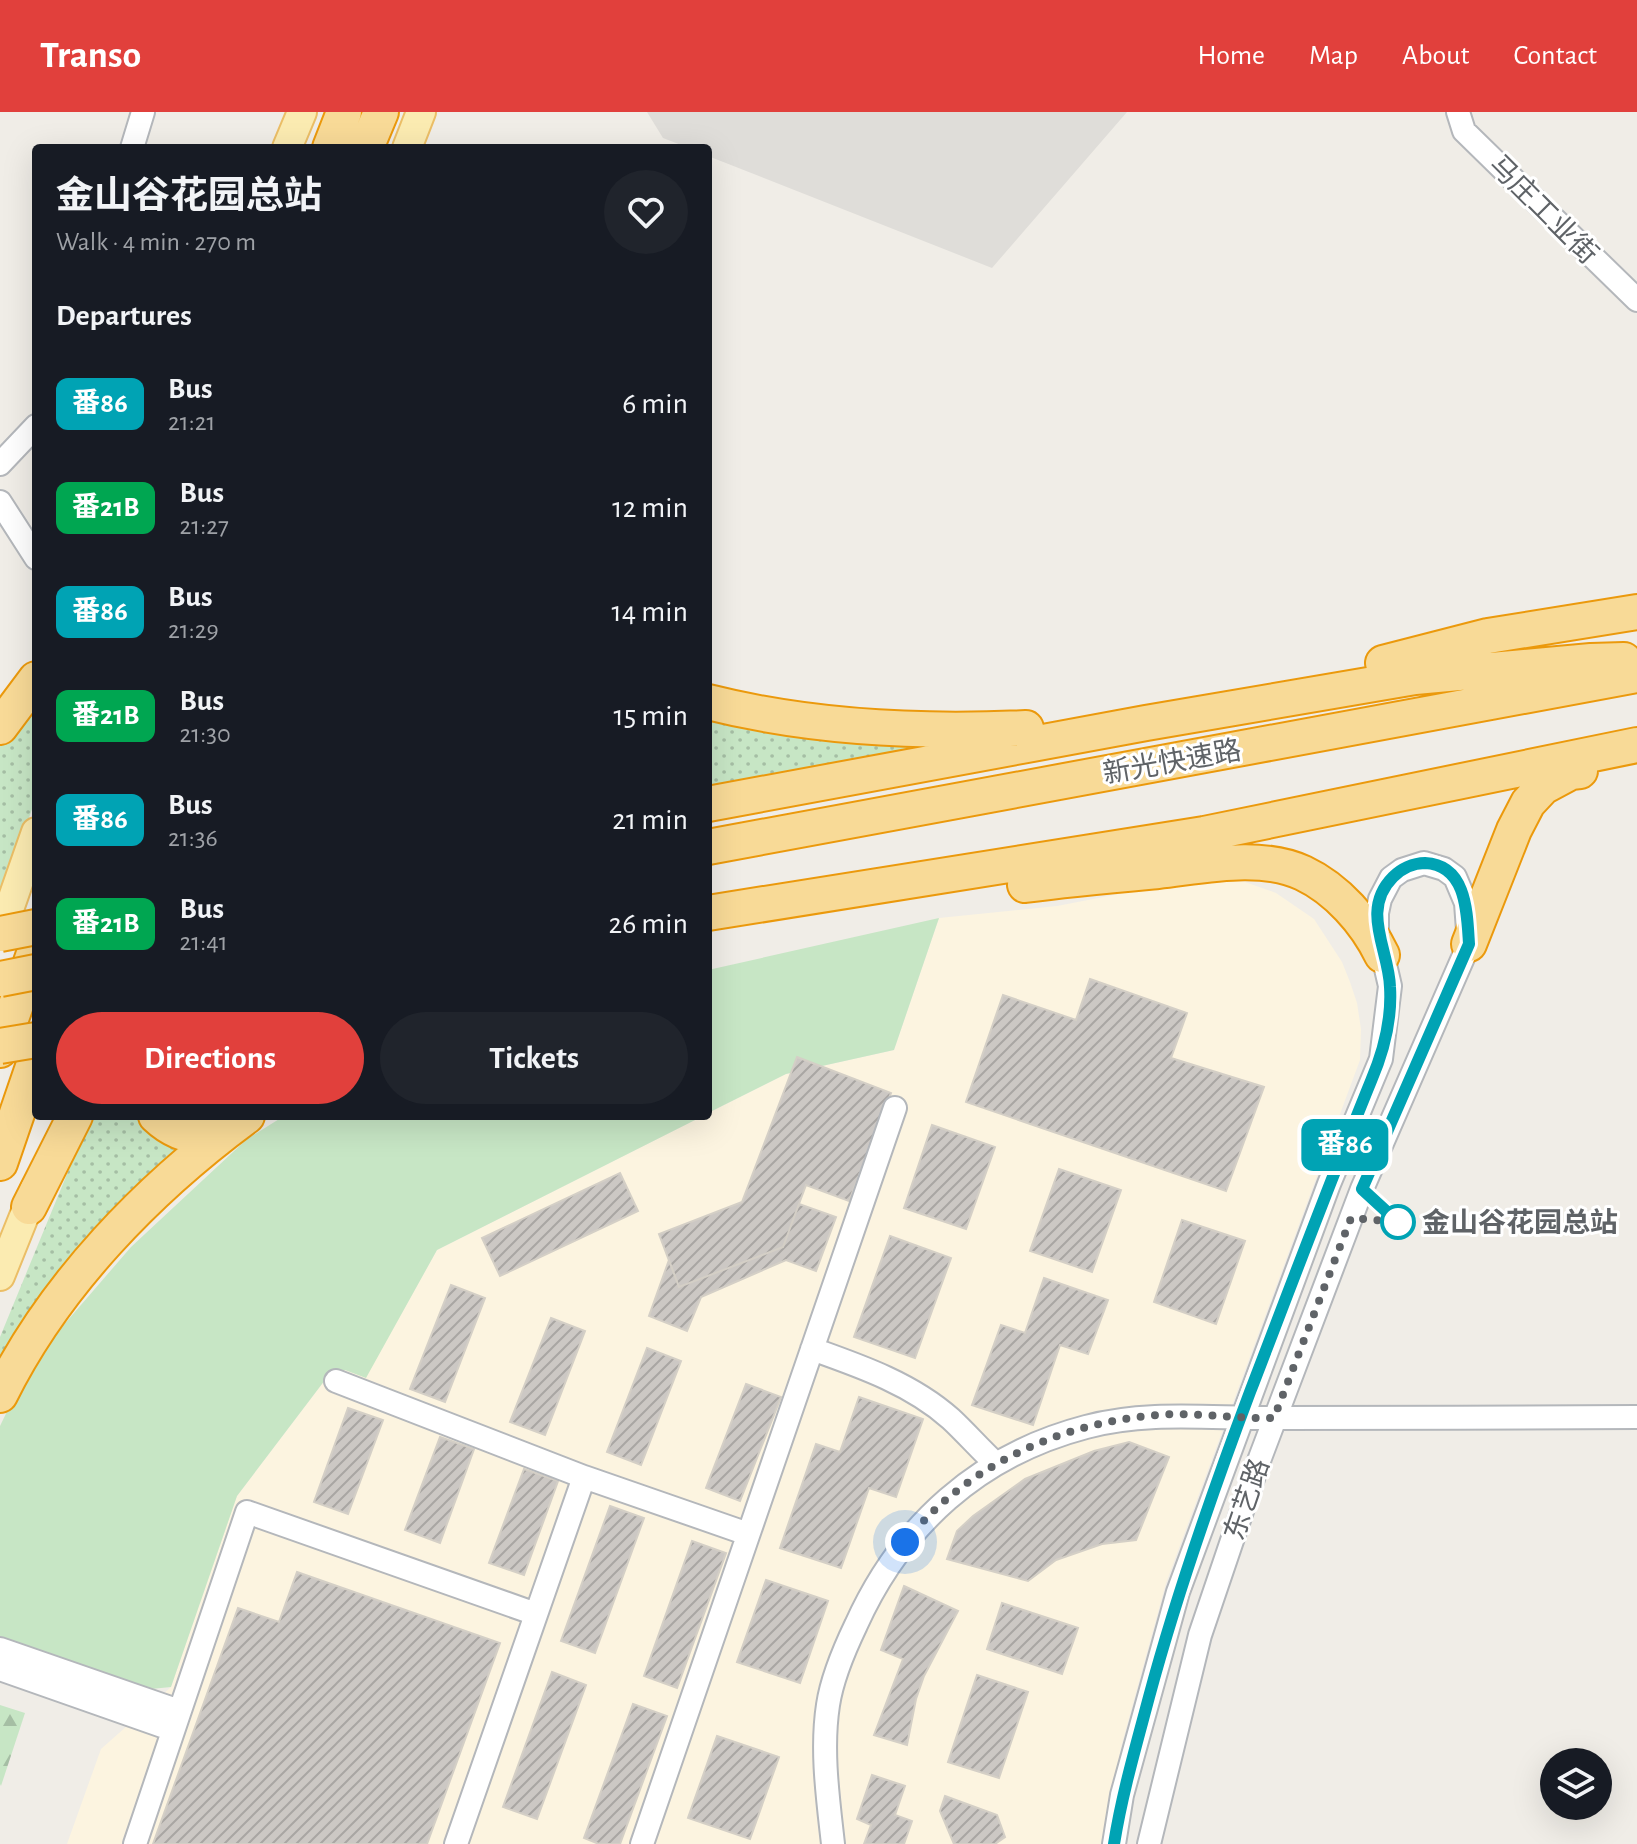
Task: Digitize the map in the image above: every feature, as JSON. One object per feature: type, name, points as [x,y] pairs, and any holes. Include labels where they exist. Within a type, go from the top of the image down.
[{"type":"highway","points":[[332,144],[344,112]]},
{"type":"highway","points":[[368,144],[381,112]]},
{"type":"highway","points":[[1272,703],[1358,670],[1488,636],[1637,612]]},
{"type":"highway","points":[[712,803],[1415,677],[1591,661],[1637,660]]},
{"type":"highway","name":"新光快速路","points":[[712,846],[1637,675]]},
{"type":"highway","points":[[0,727],[32,684]]},
{"type":"highway","points":[[712,703],[814,722],[964,731],[1146,723]]},
{"type":"highway","points":[[712,711],[754,713]]},
{"type":"highway","points":[[712,913],[1204,834],[1637,745]]},
{"type":"highway","points":[[1469,944],[1514,830],[1528,803],[1543,787],[1571,772],[1637,763]]},
{"type":"highway","points":[[712,913],[774,922],[1063,880],[1221,864],[1269,864],[1303,873],[1339,897],[1373,937],[1382,955]]},
{"type":"highway","points":[[0,934],[32,928]]},
{"type":"highway","points":[[0,1048],[32,959]]},
{"type":"highway","points":[[0,979],[32,973]]},
{"type":"highway","points":[[0,1048],[32,1041]]},
{"type":"highway","points":[[0,1163],[32,1070]]},
{"type":"highway","points":[[29,1207],[73,1120]]},
{"type":"highway","points":[[161,1120],[171,1129],[207,1138],[235,1125]]},
{"type":"highway","points":[[0,1395],[71,1285],[164,1184],[235,1125]]},
{"type":"main road","points":[[289,144],[302,112]]},
{"type":"main road","points":[[409,144],[421,112]]},
{"type":"main road","points":[[0,934],[32,843]]},
{"type":"main road","points":[[0,1276],[29,1207],[59,1120]]},
{"type":"street","points":[[133,144],[143,112]]},
{"type":"street","name":"马庄工业街","points":[[1458,112],[1464,131],[1637,300]]},
{"type":"street","points":[[0,464],[32,430]]},
{"type":"street","points":[[0,502],[32,552]]},
{"type":"street","name":"东艺路","points":[[1114,1844],[1122,1795],[1178,1592],[1329,1184],[1381,1059],[1390,986],[1377,930],[1380,899],[1391,878],[1416,864],[1433,864],[1455,877],[1466,903],[1469,944],[1362,1189],[1274,1418],[1200,1635],[1149,1844]]},
{"type":"street","points":[[642,1844],[895,1108]]},
{"type":"street","points":[[812,1349],[870,1369],[923,1399],[950,1418],[995,1463]]},
{"type":"street","points":[[336,1381],[584,1477],[748,1534]]},
{"type":"street","points":[[833,1844],[825,1747],[828,1704],[852,1633],[872,1589],[916,1528],[946,1500],[995,1463],[1058,1435],[1089,1426],[1157,1415],[1240,1419],[1637,1417]]},
{"type":"street","points":[[456,1844],[584,1477]]},
{"type":"street","points":[[135,1844],[247,1512],[536,1614]]},
{"type":"street","points":[[0,1649],[175,1720]]},
{"type":"street","points":[[0,1669],[175,1720]]},
{"type":"shaded area","points":[[647,112],[1127,112],[992,268],[712,158],[712,144],[679,144],[663,138]]},
{"type":"shaded area","points":[[1212,876],[1245,882],[1276,893],[1314,919],[1342,962],[1357,1003],[1361,1029],[1360,1060],[1166,1583],[1121,1747],[1103,1844],[67,1844],[101,1749],[171,1687],[237,1496],[325,1380],[345,1370],[366,1377],[437,1250],[695,1120],[712,1120],[712,1111],[786,1074],[894,1050],[939,918],[1057,906]]},
{"type":"green space","points":[[32,704],[32,809],[0,899],[0,743]]},
{"type":"green space","points":[[712,721],[920,740],[921,748],[712,784]]},
{"type":"green space","points":[[939,918],[894,1050],[786,1074],[712,1111],[712,969]]},
{"type":"green space","points":[[93,1120],[149,1120],[191,1150],[0,1381],[0,1337],[72,1162]]},
{"type":"green space","points":[[278,1120],[695,1120],[437,1250],[366,1378],[345,1370],[325,1380],[237,1496],[171,1687],[151,1689],[0,1636],[0,1426],[30,1364],[131,1247],[247,1139]]},
{"type":"green space","points":[[0,1705],[25,1713],[1,1786],[0,1784]]},
{"type":"building","points":[[1090,979],[1187,1013],[1171,1058],[1264,1087],[1226,1191],[966,1102],[1003,995],[1076,1020]]},
{"type":"building","points":[[797,1057],[891,1093],[849,1201],[806,1185],[783,1247],[679,1287],[659,1234],[742,1202]]},
{"type":"building","points":[[932,1125],[995,1147],[966,1229],[904,1208]]},
{"type":"building","points":[[1059,1169],[1121,1190],[1092,1272],[1030,1251]]},
{"type":"building","points":[[620,1173],[638,1211],[500,1276],[482,1238]]},
{"type":"building","points":[[799,1204],[836,1217],[816,1271],[786,1260],[701,1297],[687,1331],[649,1316],[669,1260],[679,1287],[783,1247]]},
{"type":"building","points":[[1182,1220],[1245,1241],[1216,1324],[1154,1302]]},
{"type":"building","points":[[890,1236],[951,1258],[915,1358],[854,1337]]},
{"type":"building","points":[[1044,1278],[1108,1300],[1088,1354],[1060,1345],[1033,1425],[972,1405],[1001,1325],[1025,1333]]},
{"type":"building","points":[[451,1285],[485,1298],[445,1402],[410,1389]]},
{"type":"building","points":[[551,1318],[585,1331],[545,1435],[510,1422]]},
{"type":"building","points":[[647,1348],[681,1361],[641,1465],[607,1452]]},
{"type":"building","points":[[746,1384],[781,1397],[740,1501],[706,1488]]},
{"type":"building","points":[[859,1397],[923,1419],[896,1497],[869,1488],[841,1568],[780,1548],[816,1444],[840,1452]]},
{"type":"building","points":[[348,1408],[383,1420],[348,1514],[314,1502]]},
{"type":"building","points":[[440,1437],[474,1449],[440,1543],[405,1530]]},
{"type":"building","points":[[1129,1442],[1169,1457],[1136,1540],[1102,1544],[1056,1560],[1028,1581],[947,1559],[957,1531],[1025,1479],[1094,1451]]},
{"type":"building","points":[[524,1469],[558,1481],[524,1575],[489,1563]]},
{"type":"building","points":[[610,1506],[644,1518],[595,1653],[561,1641]]},
{"type":"building","points":[[692,1541],[726,1553],[677,1688],[644,1676]]},
{"type":"building","points":[[297,1572],[500,1643],[427,1844],[153,1844],[238,1608],[279,1622]]},
{"type":"building","points":[[766,1580],[828,1601],[800,1683],[737,1662]]},
{"type":"building","points":[[904,1586],[958,1611],[924,1676],[907,1745],[874,1735],[903,1659],[881,1650]]},
{"type":"building","points":[[1002,1603],[1078,1628],[1062,1674],[987,1649]]},
{"type":"building","points":[[552,1672],[586,1685],[537,1819],[503,1807]]},
{"type":"building","points":[[977,1675],[1028,1692],[999,1778],[948,1762]]},
{"type":"building","points":[[633,1704],[667,1716],[620,1844],[599,1844],[584,1838]]},
{"type":"building","points":[[717,1736],[779,1757],[750,1839],[688,1818]]},
{"type":"building","points":[[872,1775],[905,1786],[895,1815],[912,1821],[904,1844],[864,1844],[871,1825],[857,1819]]},
{"type":"building","points":[[945,1796],[997,1815],[1005,1837],[995,1844],[954,1844],[940,1811]]},
{"type":"bus line","name":"番86","points":[[1114,1844],[1122,1795],[1178,1592],[1329,1184],[1381,1059],[1390,986],[1377,930],[1380,899],[1391,878],[1402,870],[1424,863],[1433,864],[1455,877],[1466,903],[1469,944],[1362,1189],[1399,1223]]},
{"type":"place","name":"金山谷花园总站","points":[[1398,1222]]},
{"type":"route","points":[[905,1542],[916,1528],[971,1479],[995,1463],[1058,1435],[1089,1426],[1157,1415],[1274,1418],[1351,1218],[1398,1222]]}]
